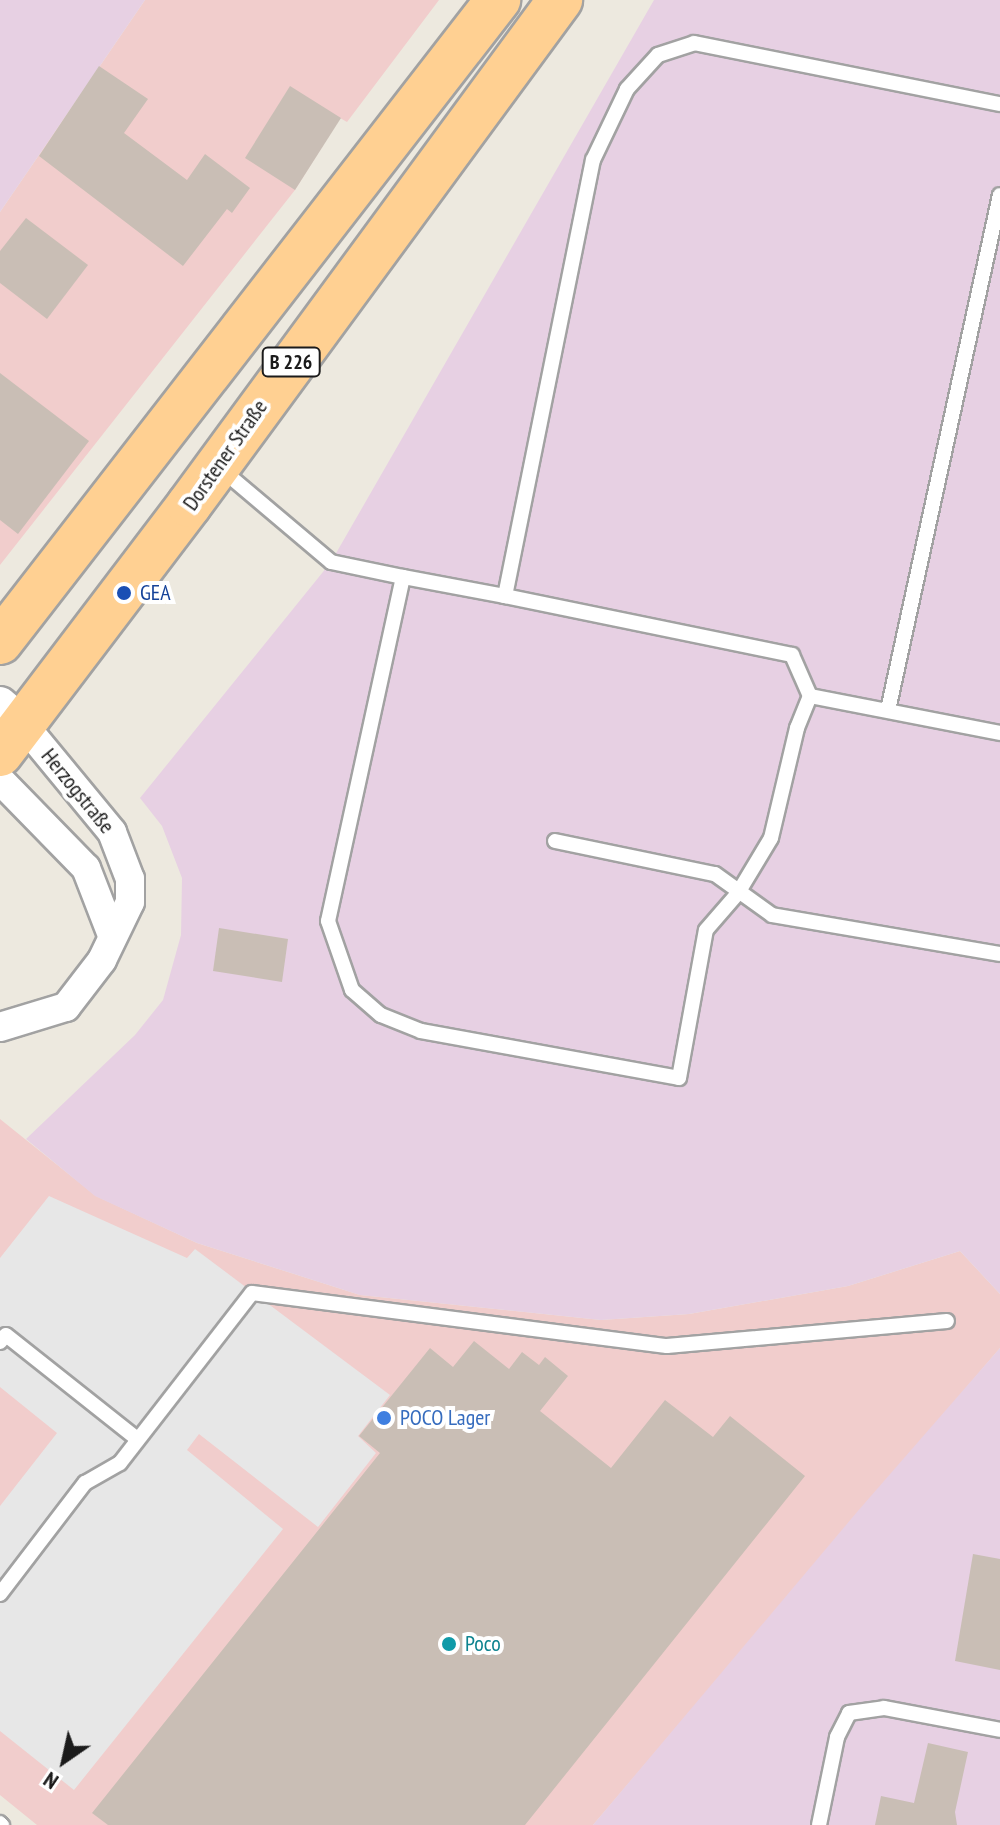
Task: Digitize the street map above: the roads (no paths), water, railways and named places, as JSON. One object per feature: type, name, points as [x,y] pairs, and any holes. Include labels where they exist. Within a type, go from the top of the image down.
[{"type":"main road","name":"B 226","points":[[0,642],[498,0]]},
{"type":"main road","name":"Dorstener Straße","points":[[8,727],[217,466],[560,0]]},
{"type":"street","name":"Herzogstraße","points":[[0,1027],[66,1007],[83,989],[130,902],[130,879],[119,844],[8,727]]},
{"type":"street","name":"Herzogstraße","points":[[0,780],[86,868],[112,935]]},
{"type":"lane","points":[[505,596],[593,160],[627,89],[658,55],[694,43],[1000,104]]},
{"type":"lane","points":[[888,710],[1000,195]]},
{"type":"lane","points":[[217,466],[331,562],[792,655],[810,696],[771,838],[738,893],[706,930],[679,1078],[421,1031],[381,1015],[352,990],[328,921],[403,577]]},
{"type":"lane","points":[[810,696],[1000,733]]},
{"type":"lane","points":[[555,841],[715,874],[772,915],[1000,954]]},
{"type":"lane","points":[[0,1594],[85,1483],[120,1463],[252,1293],[667,1346],[947,1321]]},
{"type":"lane","points":[[0,1342],[6,1335],[137,1439]]},
{"type":"lane","points":[[819,1825],[837,1737],[849,1713],[884,1708],[1000,1730]]},
{"type":"place","name":"GEA","points":[[124,593]]},
{"type":"place","name":"POCO Lager","points":[[384,1418]]},
{"type":"place","name":"Poco","points":[[449,1644]]}]
